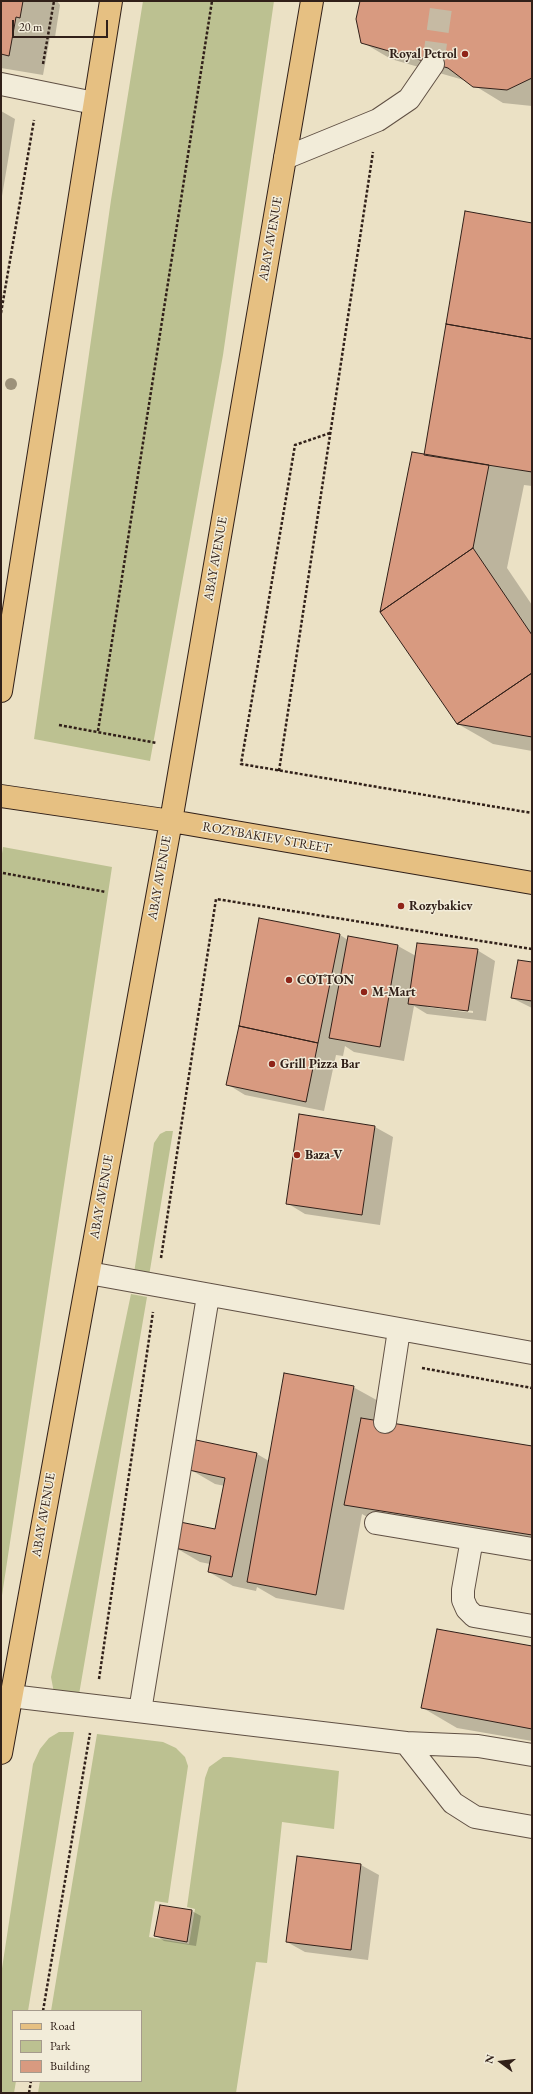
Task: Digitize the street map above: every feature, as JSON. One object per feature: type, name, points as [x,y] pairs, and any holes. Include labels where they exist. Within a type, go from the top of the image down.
[{"type":"main road","points":[[1,691],[111,1]]},
{"type":"main road","name":"ABAY AVENUE","points":[[1,1753],[171,821],[312,1]]},
{"type":"main road","name":"ROZYBAKIEV STREET","points":[[1,796],[171,821],[532,883]]},
{"type":"street","points":[[285,158],[378,120],[409,99],[433,64]]},
{"type":"street","points":[[1,84],[94,102]]},
{"type":"street","points":[[88,1273],[208,1296],[532,1353]]},
{"type":"street","points":[[140,1711],[208,1296]]},
{"type":"street","points":[[385,1422],[399,1330]]},
{"type":"street","points":[[376,1523],[532,1549]]},
{"type":"street","points":[[472,1539],[463,1590],[463,1600],[467,1610],[474,1616],[532,1626]]},
{"type":"street","points":[[11,1696],[406,1743],[478,1746],[532,1755]]},
{"type":"street","points":[[406,1743],[453,1802],[475,1817],[532,1828]]},
{"type":"path","points":[[1,313],[54,1]]},
{"type":"path","points":[[98,731],[212,1]]},
{"type":"path","points":[[279,771],[378,120]]},
{"type":"path","points":[[330,433],[295,445],[241,764],[532,813]]},
{"type":"path","points":[[59,724],[158,743]]},
{"type":"path","points":[[3,873],[106,892]]},
{"type":"path","points":[[43,2010],[95,1705],[216,899],[532,950]]},
{"type":"path","points":[[394,1364],[532,1388]]},
{"type":"path","points":[[29,2093],[31,2082]]},
{"type":"green space","points":[[143,1],[274,1],[223,355],[150,761],[34,739],[111,200]]},
{"type":"green space","points":[[3,847],[112,867],[1,1602],[1,860]]},
{"type":"green space","points":[[166,1131],[173,1131],[149,1276],[134,1273],[154,1143],[160,1134]]},
{"type":"green space","points":[[131,1294],[147,1297],[76,1712],[55,1698],[51,1677]]},
{"type":"green space","points":[[59,1732],[74,1732],[28,2010],[12,2010],[12,2082],[16,2082],[14,2093],[1,2093],[1,1975],[33,1764],[40,1749],[49,1738]]},
{"type":"green space","points":[[97,1734],[163,1742],[176,1748],[185,1757],[188,1766],[168,1903],[155,1901],[149,1937],[189,1944],[195,1909],[187,1907],[205,1778],[209,1767],[223,1757],[230,1757],[339,1771],[334,1829],[282,1822],[267,1963],[256,1962],[236,2093],[38,2093],[40,2082],[142,2082],[142,2010],[51,2010]]},
{"type":"building","points":[[1,1],[23,1],[20,18],[16,17],[9,56],[1,54]]},
{"type":"building","name":"Royal Petrol","points":[[360,1],[532,1],[532,78],[507,90],[473,87],[448,68],[361,43],[356,19]]},
{"type":"building","points":[[465,211],[532,223],[532,339],[446,324]]},
{"type":"building","points":[[446,324],[532,339],[532,472],[424,455]]},
{"type":"building","points":[[412,452],[489,465],[473,548],[380,612]]},
{"type":"building","points":[[473,548],[532,635],[532,673],[457,724],[380,612]]},
{"type":"building","points":[[532,673],[532,737],[457,724]]},
{"type":"building","name":"COTTON","points":[[259,918],[340,934],[318,1043],[239,1026]]},
{"type":"building","name":"M-Mart","points":[[348,936],[398,945],[380,1047],[329,1038]]},
{"type":"building","points":[[417,943],[478,949],[468,1011],[408,1004]]},
{"type":"building","points":[[518,960],[532,962],[532,1001],[511,998]]},
{"type":"building","name":"Grill Pizza Bar","points":[[239,1026],[318,1043],[306,1102],[226,1085]]},
{"type":"building","points":[[299,1114],[375,1126],[362,1215],[286,1204]]},
{"type":"building","points":[[284,1373],[354,1386],[316,1595],[247,1582]]},
{"type":"building","points":[[361,1418],[532,1446],[532,1535],[344,1505]]},
{"type":"building","points":[[196,1440],[257,1453],[232,1577],[208,1572],[211,1556],[175,1548],[180,1522],[215,1529],[225,1478],[189,1470]]},
{"type":"building","points":[[437,1629],[532,1646],[532,1729],[421,1708]]},
{"type":"building","points":[[297,1856],[361,1864],[351,1950],[286,1942]]},
{"type":"building","points":[[160,1905],[192,1910],[187,1942],[154,1936]]},
{"type":"tunnel","points":[[433,64],[442,1]]},
{"type":"place","name":"Royal Petrol","points":[[465,54]]},
{"type":"place","name":"Rozybakiev","points":[[401,906]]},
{"type":"place","name":"COTTON","points":[[289,980]]},
{"type":"place","name":"M-Mart","points":[[364,992]]},
{"type":"place","name":"Grill Pizza Bar","points":[[272,1064]]},
{"type":"place","name":"Baza-V","points":[[297,1155]]}]
